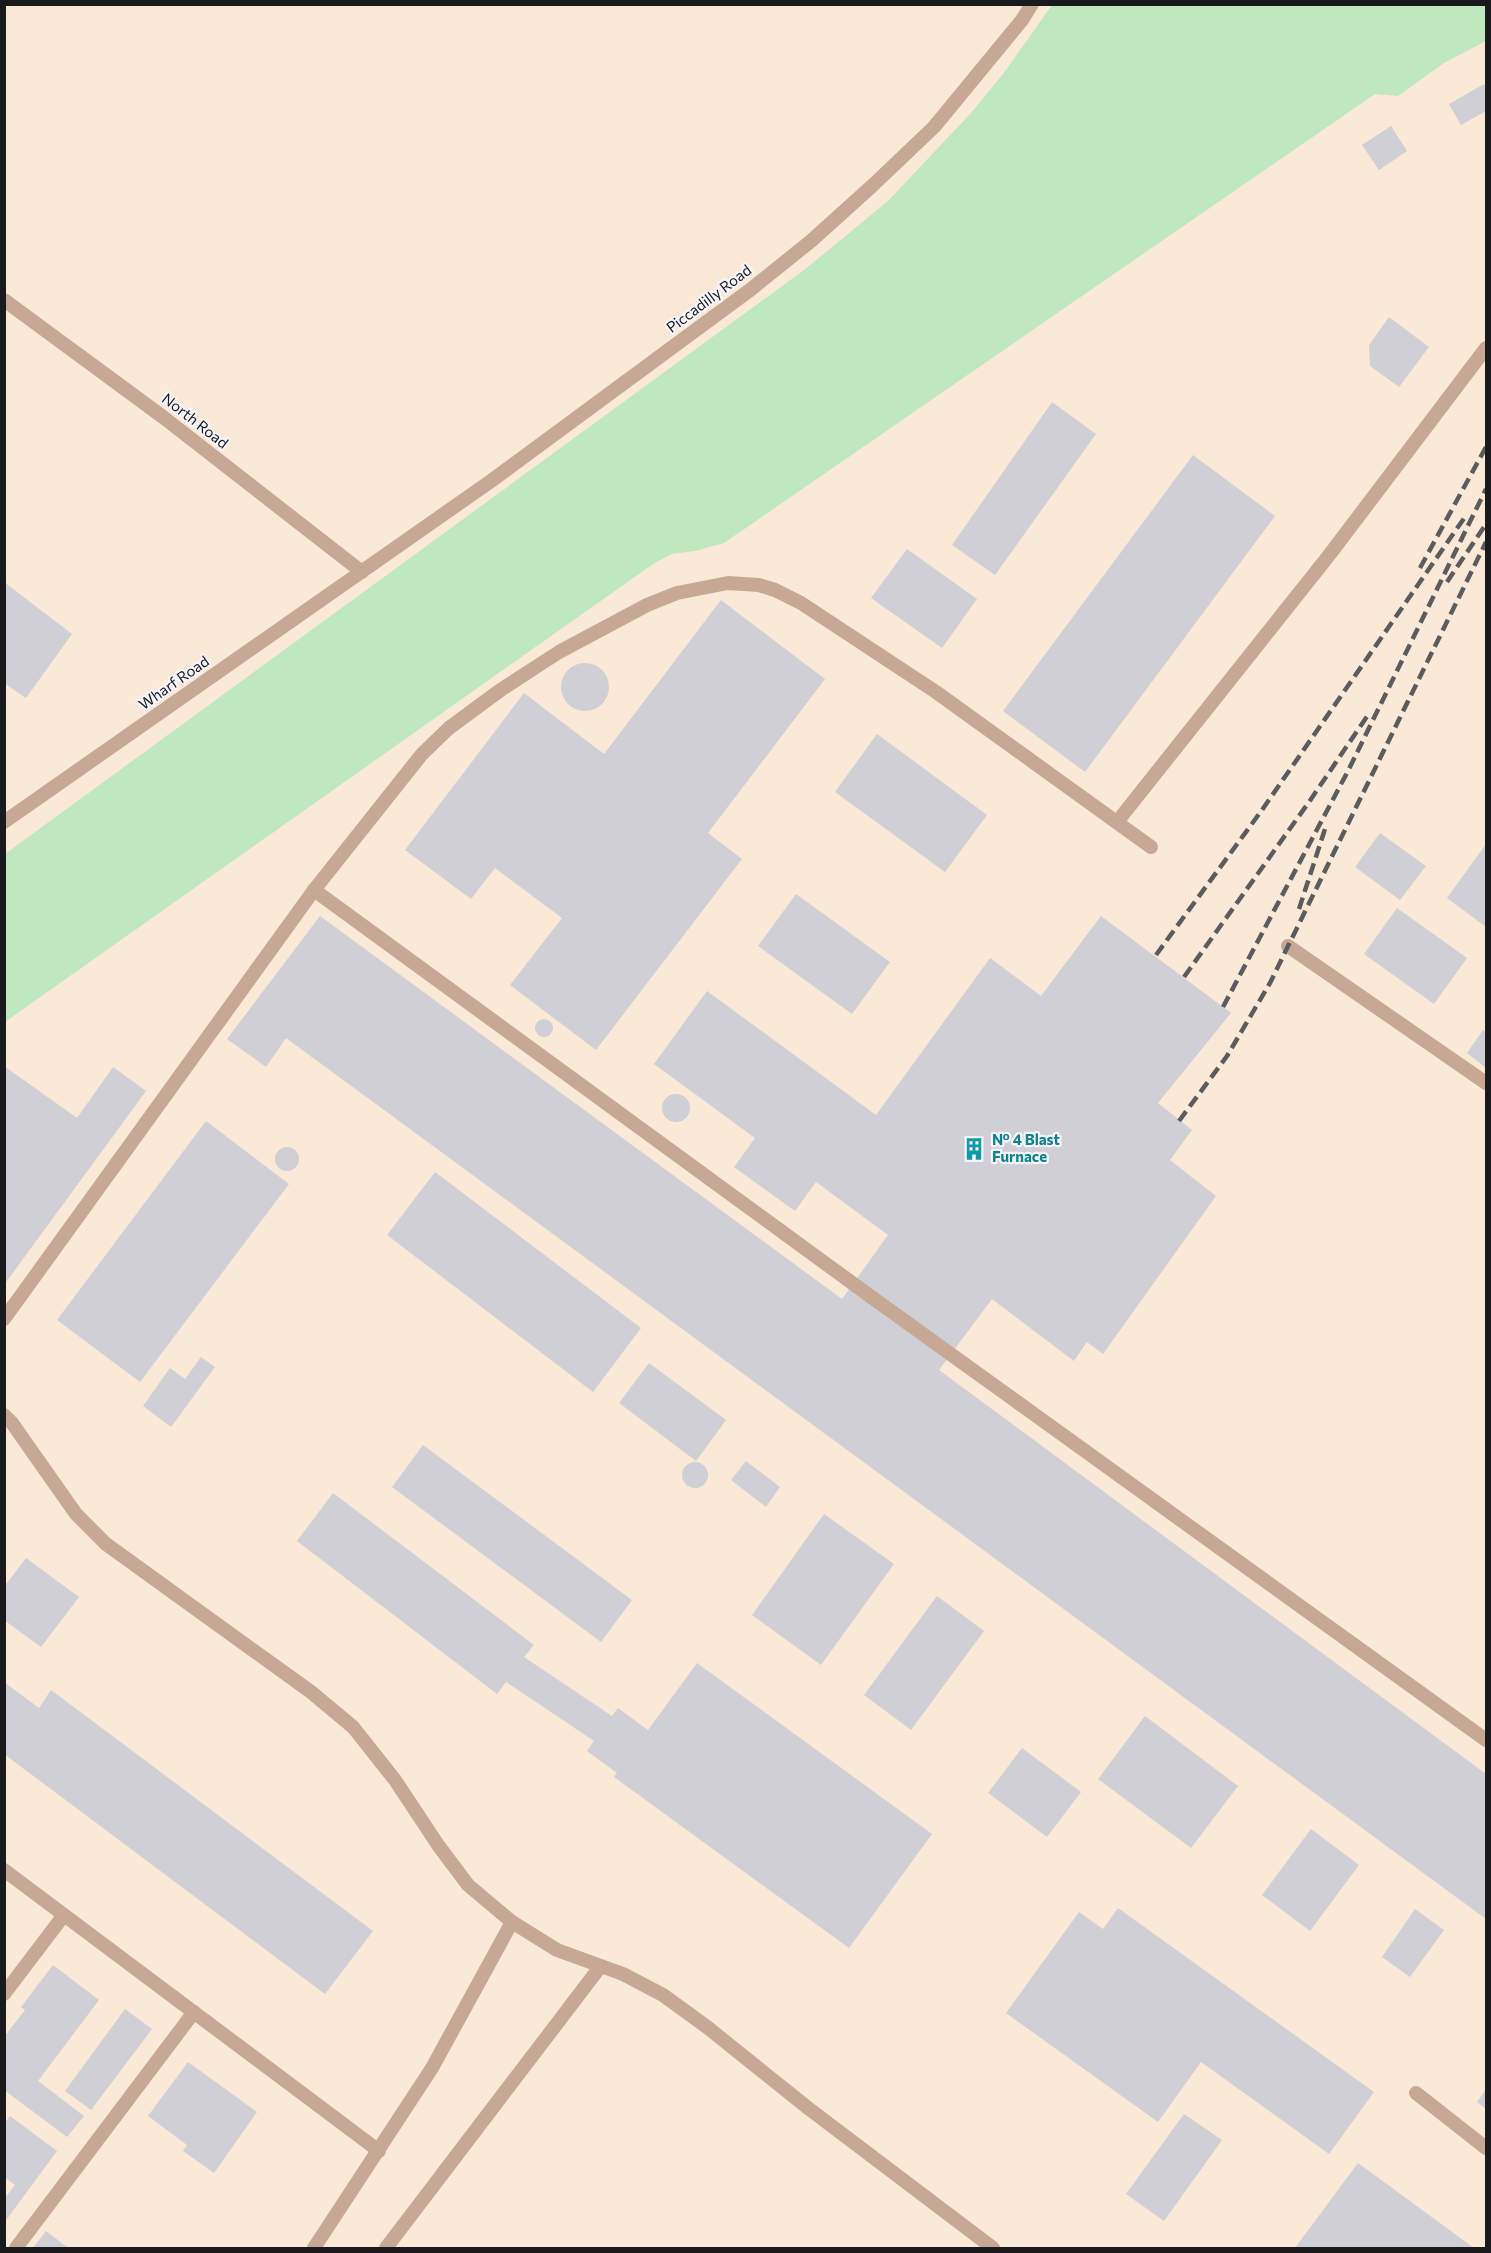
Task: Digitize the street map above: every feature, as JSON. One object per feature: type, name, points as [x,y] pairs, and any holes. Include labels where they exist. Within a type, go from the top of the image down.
[{"type":"lane","name":"Piccadilly Road","points":[[362,572],[549,439],[750,290],[811,241],[934,127],[1022,20],[1032,4]]},
{"type":"lane","name":"North Road","points":[[4,300],[163,417],[362,572]]},
{"type":"lane","points":[[1117,822],[1330,554],[1486,348]]},
{"type":"lane","name":"Wharf Road","points":[[4,822],[362,572]]},
{"type":"lane","points":[[4,1319],[314,890],[422,753],[449,728],[502,689],[600,629],[647,605],[677,593],[729,583],[759,585],[775,590],[801,603],[936,692],[1151,846]]},
{"type":"lane","points":[[314,890],[870,1296],[1486,1740]]},
{"type":"lane","points":[[1288,946],[1486,1083]]},
{"type":"lane","points":[[4,1415],[76,1514],[106,1544],[311,1692],[353,1727],[395,1780],[468,1885],[512,1922],[557,1950],[623,1974],[663,1995],[993,2248]]},
{"type":"lane","points":[[4,1870],[379,2151]]},
{"type":"lane","points":[[4,1994],[64,1915]]},
{"type":"lane","points":[[314,2248],[379,2151],[449,2039],[512,1922]]},
{"type":"lane","points":[[386,2248],[600,1967]]},
{"type":"lane","points":[[16,2248],[194,2012]]},
{"type":"lane","points":[[1416,2093],[1486,2148]]},
{"type":"shaded area","points":[[5,5],[1486,5],[1486,2248],[5,2248]]},
{"type":"green space","points":[[1052,5],[1486,5],[1486,41],[1444,63],[1398,96],[1375,94],[724,543],[695,551],[672,554],[653,564],[5,1022],[5,854],[804,270],[888,201],[971,113],[1003,74]]},
{"type":"building","points":[[1484,84],[1486,111],[1461,125],[1449,104]]},
{"type":"building","points":[[1391,126],[1407,151],[1379,170],[1362,145]]},
{"type":"building","points":[[1389,317],[1429,347],[1399,387],[1370,366],[1369,345]]},
{"type":"building","points":[[1052,402],[1096,434],[995,575],[952,545]]},
{"type":"building","points":[[1193,455],[1275,516],[1085,772],[1003,711]]},
{"type":"building","points":[[907,549],[977,599],[942,648],[871,598]]},
{"type":"building","points":[[4,582],[72,634],[26,698],[4,683]]},
{"type":"building","points":[[721,600],[825,679],[708,833],[742,859],[596,1050],[510,985],[562,918],[495,868],[471,899],[405,850],[524,693],[604,754]]},
{"type":"building","points":[[580,663],[590,663],[602,670],[609,682],[609,692],[602,704],[590,711],[580,711],[565,700],[561,692],[561,682],[572,667]]},
{"type":"building","points":[[877,734],[987,815],[945,872],[835,792]]},
{"type":"building","points":[[1380,833],[1426,866],[1400,900],[1355,867]]},
{"type":"building","points":[[1486,844],[1486,927],[1447,898]]},
{"type":"building","points":[[796,894],[890,962],[852,1014],[758,946]]},
{"type":"building","points":[[1397,908],[1467,958],[1434,1004],[1364,954]]},
{"type":"building","points":[[320,916],[842,1299],[888,1235],[816,1182],[795,1211],[734,1167],[755,1138],[654,1064],[707,991],[876,1115],[990,958],[1041,996],[1101,916],[1231,1013],[1158,1103],[1192,1130],[1170,1160],[1216,1196],[1103,1354],[1087,1342],[1074,1361],[992,1299],[939,1370],[1486,1774],[1486,1919],[286,1038],[266,1067],[227,1039]]},
{"type":"building","points":[[540,1019],[548,1019],[553,1024],[551,1035],[540,1037],[535,1032],[535,1024]]},
{"type":"building","points":[[1483,1030],[1486,1033],[1486,1068],[1467,1053]]},
{"type":"building","points":[[4,1066],[77,1118],[113,1067],[146,1091],[4,1285]]},
{"type":"building","points":[[676,1094],[686,1098],[690,1108],[686,1118],[676,1122],[666,1118],[662,1108],[666,1098]]},
{"type":"building","points":[[206,1121],[289,1184],[140,1382],[57,1320]]},
{"type":"building","points":[[287,1147],[295,1151],[299,1159],[295,1167],[287,1171],[279,1167],[275,1159],[279,1151]]},
{"type":"building","points":[[435,1172],[641,1328],[593,1392],[387,1235]]},
{"type":"building","points":[[201,1357],[215,1367],[171,1427],[143,1406],[170,1368],[185,1379]]},
{"type":"building","points":[[649,1363],[726,1420],[696,1461],[619,1403]]},
{"type":"building","points":[[423,1445],[632,1600],[601,1642],[392,1487]]},
{"type":"building","points":[[746,1461],[780,1487],[766,1507],[731,1480]]},
{"type":"building","points":[[695,1462],[704,1466],[708,1475],[704,1484],[695,1488],[686,1484],[682,1475],[686,1466]]},
{"type":"building","points":[[333,1493],[534,1645],[524,1657],[612,1716],[618,1708],[648,1730],[697,1663],[932,1834],[849,1948],[614,1777],[617,1773],[587,1751],[594,1741],[506,1682],[497,1694],[297,1541]]},
{"type":"building","points":[[824,1514],[894,1564],[821,1665],[752,1615]]},
{"type":"building","points":[[26,1558],[79,1597],[41,1647],[4,1620],[4,1587]]},
{"type":"building","points":[[937,1596],[984,1631],[911,1730],[864,1695]]},
{"type":"building","points":[[4,1682],[39,1708],[51,1690],[373,1931],[325,1994],[4,1754]]},
{"type":"building","points":[[1145,1716],[1238,1786],[1191,1848],[1098,1779]]},
{"type":"building","points":[[1022,1748],[1081,1792],[1047,1837],[988,1793]]},
{"type":"building","points":[[1311,1829],[1359,1865],[1310,1931],[1262,1895]]},
{"type":"building","points":[[1118,1908],[1374,2092],[1329,2154],[1201,2062],[1158,2122],[1006,2013],[1079,1912],[1103,1929]]},
{"type":"building","points":[[1415,1909],[1444,1930],[1410,1977],[1382,1957]]},
{"type":"building","points":[[53,1965],[99,2000],[38,2081],[84,2116],[67,2137],[4,2090],[4,2037],[25,2010],[21,2007]]},
{"type":"building","points":[[125,2009],[152,2029],[91,2110],[65,2091]]},
{"type":"building","points":[[188,2062],[257,2112],[214,2173],[183,2151],[187,2145],[148,2116]]},
{"type":"building","points":[[1486,2089],[1486,2109],[1477,2102]]},
{"type":"building","points":[[1184,2114],[1222,2140],[1164,2221],[1126,2194]]},
{"type":"building","points":[[10,2116],[57,2151],[4,2223],[4,2199],[15,2185],[4,2177],[4,2124]]},
{"type":"building","points":[[1358,2163],[1474,2248],[1295,2248]]},
{"type":"building","points":[[46,2231],[68,2248],[33,2248]]},
{"type":"railway","points":[[1420,568],[1486,447]]},
{"type":"railway","points":[[1223,1007],[1348,771],[1486,489]]},
{"type":"railway","points":[[1156,955],[1262,810],[1467,514]]},
{"type":"railway","points":[[1447,582],[1486,524]]},
{"type":"railway","points":[[1179,1121],[1227,1056],[1270,983],[1486,542]]},
{"type":"railway","points":[[1184,977],[1368,715]]},
{"type":"railway","points":[[1299,909],[1325,829]]},
{"type":"place","name":"Nº 4 Blast Furnace","points":[[974,1149]]}]
